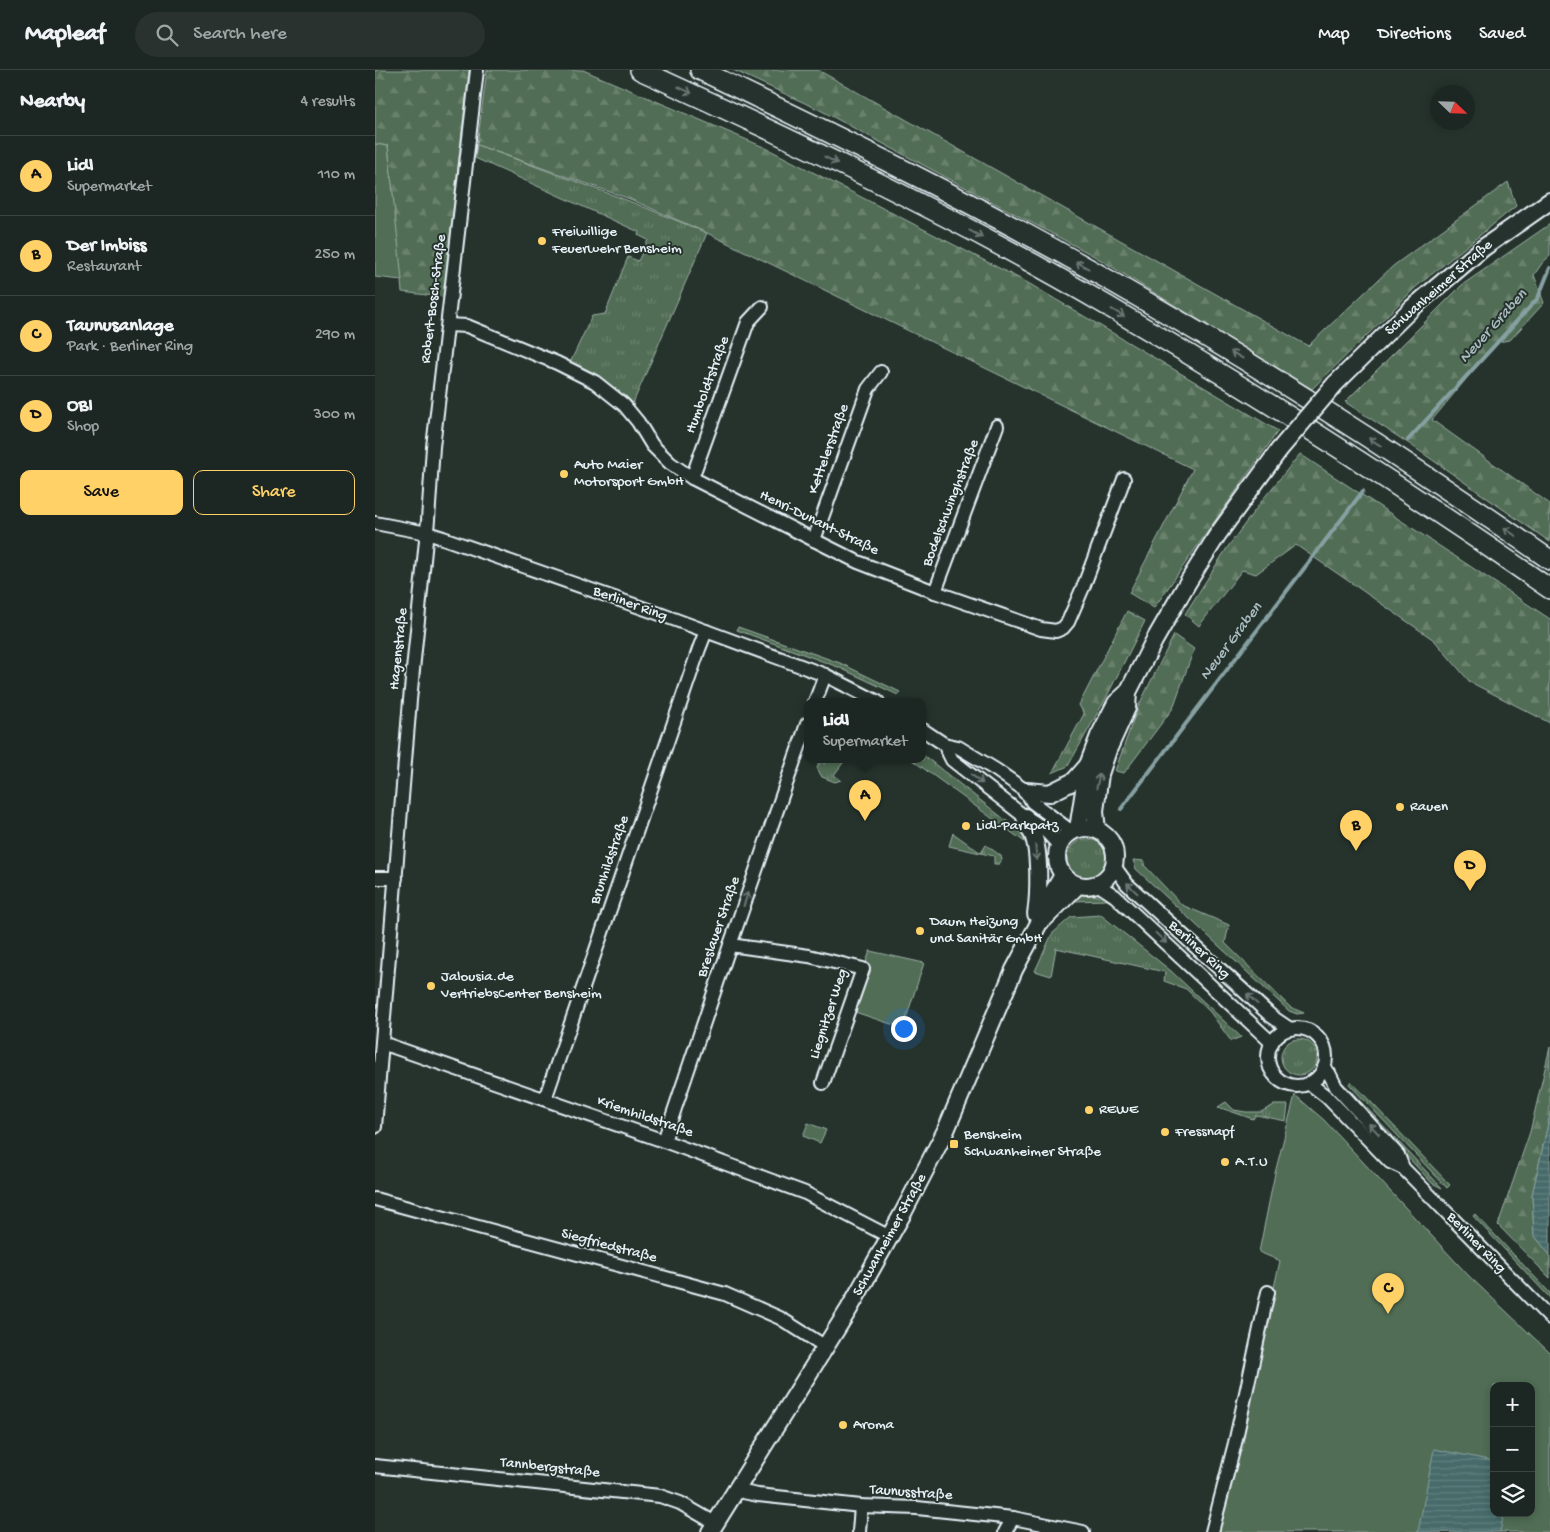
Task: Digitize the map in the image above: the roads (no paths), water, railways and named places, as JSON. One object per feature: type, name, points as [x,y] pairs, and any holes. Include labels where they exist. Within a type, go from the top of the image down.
[{"type":"highway","points":[[640,70],[797,142],[985,239],[1105,304],[1345,452],[1463,529],[1550,590]]},
{"type":"highway","points":[[700,70],[809,122],[1014,227],[1120,286],[1252,364],[1364,434],[1484,513],[1550,560]]},
{"type":"main road","name":"Schwanheimer Straße","points":[[1128,692],[1177,600],[1218,534],[1279,450],[1335,384],[1426,296],[1483,248],[1550,201]]},
{"type":"main road","points":[[1075,830],[1088,765],[1099,736],[1116,703],[1128,692]]},
{"type":"main road","points":[[1097,830],[1095,811],[1100,774],[1108,750],[1127,708],[1128,692]]},
{"type":"main road","points":[[1026,791],[1050,793],[1074,781],[1088,765]]},
{"type":"main road","points":[[1025,817],[1036,849],[1039,897],[1036,927]]},
{"type":"main road","points":[[1088,828],[1097,830],[1106,836],[1112,845],[1115,855],[1113,866],[1107,877],[1097,884],[1088,886],[1078,885],[1070,881],[1058,866],[1059,846],[1064,838],[1075,830],[1088,828]]},
{"type":"main road","name":"Schwanheimer Straße","points":[[712,1528],[826,1347],[890,1238],[937,1149],[1014,970],[1036,927],[1041,912],[1063,874]]},
{"type":"main road","name":"Schwanheimer Straße","points":[[1036,927],[1078,885]]},
{"type":"street","name":"Robert-Bosch-Straße","points":[[427,532],[433,447],[477,70]]},
{"type":"street","name":"Humboldtstraße","points":[[692,478],[748,322],[762,307]]},
{"type":"street","name":"Henri-Dunant-Straße","points":[[448,324],[467,326],[557,363],[595,382],[624,405],[638,422],[652,445],[670,463],[692,478],[858,562],[935,592],[1041,629],[1056,631],[1063,628],[1068,622],[1124,479]]},
{"type":"street","name":"Kettelerstraße","points":[[814,540],[868,389],[881,372]]},
{"type":"street","name":"Bodelschwinghstraße","points":[[935,592],[997,426]]},
{"type":"street","name":"Berliner Ring","points":[[375,523],[427,532],[706,631],[825,676],[870,698]]},
{"type":"street","name":"Hagenstraße","points":[[375,1127],[395,878],[427,532]]},
{"type":"street","name":"Brunhildstraße","points":[[545,1099],[706,631]]},
{"type":"street","points":[[817,698],[825,676]]},
{"type":"street","points":[[926,732],[944,744],[958,747],[1026,791],[1032,802],[1075,830]]},
{"type":"street","name":"Breslauer Straße","points":[[664,1141],[804,733]]},
{"type":"street","points":[[944,744],[952,760],[1025,817],[1034,821],[1059,846]]},
{"type":"street","name":"Berliner Ring","points":[[1113,866],[1127,884],[1271,1016],[1290,1029],[1301,1028],[1311,1031],[1318,1037],[1323,1044],[1326,1056],[1323,1067],[1329,1073],[1336,1087],[1398,1155],[1403,1168]]},
{"type":"street","points":[[375,878],[395,878]]},
{"type":"street","name":"Berliner Ring","points":[[1097,884],[1115,896],[1272,1043]]},
{"type":"street","name":"Liegnitzer Weg","points":[[730,945],[809,956],[863,969],[823,1083]]},
{"type":"street","points":[[1290,1029],[1279,1034],[1269,1051],[1269,1060],[1279,1079],[1291,1085],[1303,1085],[1309,1083],[1320,1074],[1323,1067]]},
{"type":"street","name":"Kriemhildstraße","points":[[382,1043],[664,1141],[805,1194],[890,1238]]},
{"type":"street","name":"Berliner Ring","points":[[1309,1083],[1327,1097],[1390,1162],[1403,1168],[1550,1318]]},
{"type":"street","name":"Siegfriedstraße","points":[[375,1199],[725,1294],[780,1318],[826,1347]]},
{"type":"street","points":[[1212,1532],[1235,1443],[1268,1292]]},
{"type":"street","name":"Tannbergstraße","points":[[375,1466],[660,1496],[680,1503],[712,1528]]},
{"type":"street","name":"Taunusstraße","points":[[737,1489],[758,1495],[861,1506],[917,1508],[1013,1518],[1083,1532]]},
{"type":"street","points":[[859,1532],[861,1506]]},
{"type":"street","points":[[1005,1532],[1013,1518]]},
{"type":"water","points":[[1550,1115],[1550,1255],[1534,1235],[1532,1195]]},
{"type":"water","points":[[1434,1449],[1490,1460],[1490,1517],[1503,1517],[1500,1532],[1418,1532]]},
{"type":"waterway","name":"Neuer Graben","points":[[1408,440],[1538,298],[1550,268]]},
{"type":"waterway","name":"Neuer Graben","points":[[1121,809],[1363,491]]},
{"type":"place","name":"Freiwillige Feuerwehr Bensheim","points":[[542,241]]},
{"type":"place","name":"Auto Maier Motorsport GmbH","points":[[564,474]]},
{"type":"place","name":"Rauen","points":[[1400,807]]},
{"type":"place","name":"Lidl","points":[[865,821]]},
{"type":"place","name":"Lidl-Parkpatz","points":[[966,826]]},
{"type":"place","name":"Der Imbiss","points":[[1356,851]]},
{"type":"place","name":"OBI","points":[[1470,891]]},
{"type":"place","name":"Daum Heizung und Sanitär GmbH","points":[[920,931]]},
{"type":"place","name":"Jalousia.de VertriebsCenter Bensheim","points":[[431,986]]},
{"type":"place","name":"REWE","points":[[1089,1110]]},
{"type":"place","name":"Fressnapf","points":[[1165,1132]]},
{"type":"place","name":"Bensheim Schwanheimer Straße","points":[[954,1144]]},
{"type":"place","name":"A.T.U","points":[[1225,1162]]},
{"type":"place","name":"Taunusanlage","points":[[1388,1314]]},
{"type":"place","name":"Aroma","points":[[843,1425]]}]
